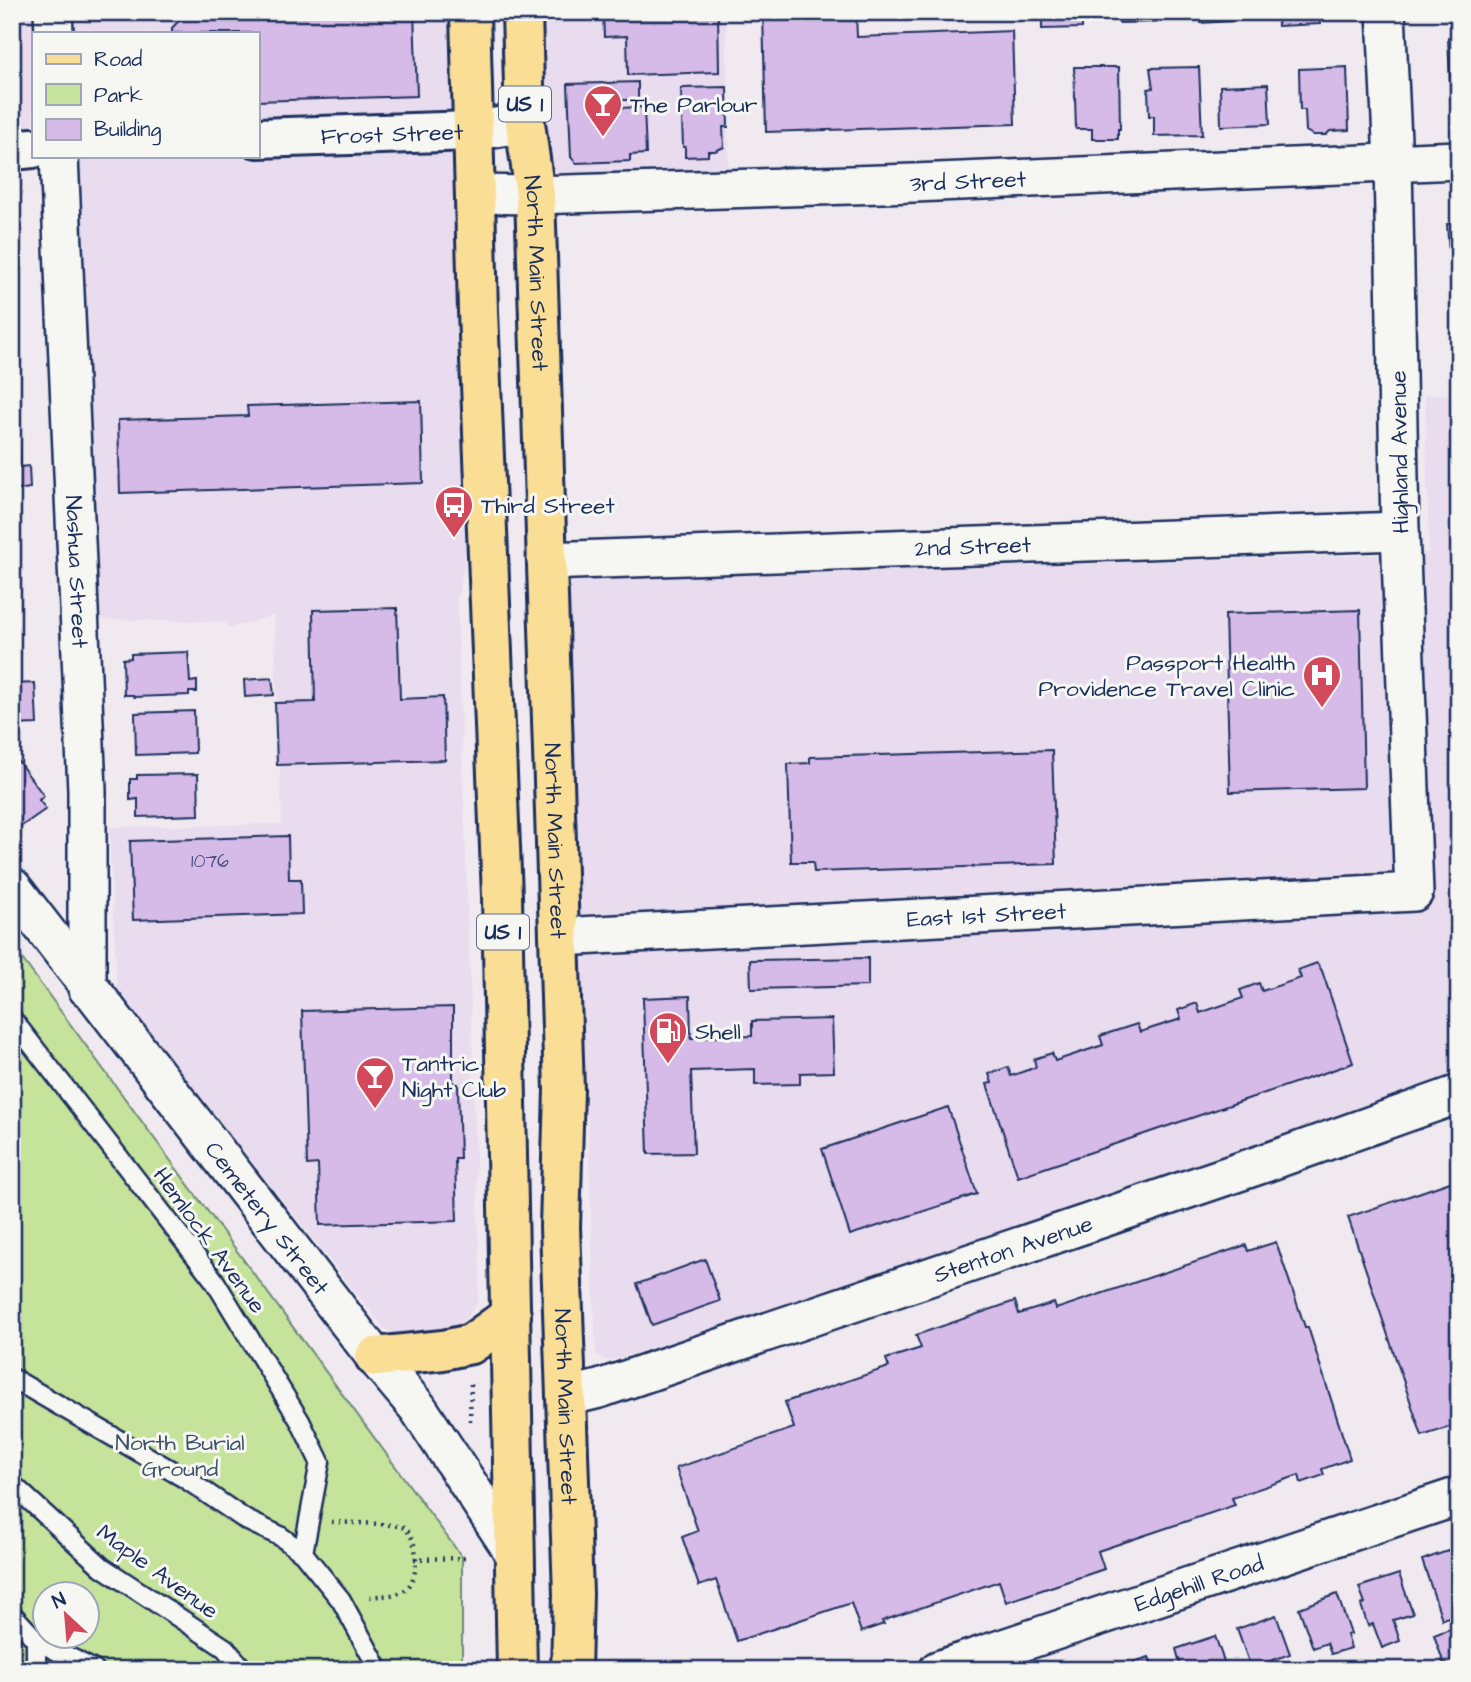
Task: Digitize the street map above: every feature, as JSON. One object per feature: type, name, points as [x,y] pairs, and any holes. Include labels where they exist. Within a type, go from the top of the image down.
[{"type":"main road","name":"US 1","points":[[470,12],[478,311],[502,896],[517,1670]]},
{"type":"main road","name":"North Main Street","points":[[522,12],[525,123],[535,195],[560,937],[564,1090],[559,1227],[573,1594],[571,1670]]},
{"type":"main road","points":[[506,1086],[564,1090]]},
{"type":"main road","points":[[375,1357],[443,1350],[471,1344],[511,1315]]},
{"type":"street","points":[[53,12],[54,32]]},
{"type":"street","name":"Highland Avenue","points":[[1386,12],[1393,162],[1400,531],[1414,892]]},
{"type":"street","name":"Frost Street","points":[[259,138],[473,131],[525,123]]},
{"type":"street","points":[[12,150],[32,148]]},
{"type":"street","name":"Nashua Street","points":[[59,158],[87,790],[88,988]]},
{"type":"street","name":"3rd Street","points":[[476,194],[535,195],[914,183],[1459,160]]},
{"type":"street","name":"2nd Street","points":[[546,561],[1400,531]]},
{"type":"street","name":"Cemetery Street","points":[[12,887],[375,1357],[418,1408],[514,1553]]},
{"type":"street","name":"East 1st Street","points":[[560,937],[1414,892]]},
{"type":"street","name":"Stenton Avenue","points":[[566,1397],[625,1380],[1265,1163],[1459,1094]]},
{"type":"street","name":"Edgehill Road","points":[[937,1670],[1459,1496]]},
{"type":"lane","name":"Hemlock Avenue","points":[[12,1020],[214,1280],[300,1421],[320,1462],[303,1553]]},
{"type":"lane","points":[[12,1378],[186,1479],[246,1520],[280,1536],[303,1553],[341,1600],[379,1670]]},
{"type":"lane","name":"Maple Avenue","points":[[12,1484],[102,1567],[225,1648],[244,1670]]},
{"type":"lane","points":[[12,1614],[32,1636]]},
{"type":"lane","points":[[36,1650],[36,1670]]},
{"type":"lane","points":[[55,1650],[94,1670]]},
{"type":"path","points":[[469,1427],[471,1378]]},
{"type":"path","points":[[309,1520],[405,1529],[412,1540],[414,1573],[410,1585],[400,1593],[390,1594]]},
{"type":"path","points":[[414,1559],[465,1558]]},
{"type":"shaded area","points":[[12,12],[471,12],[486,444],[457,602],[480,1273],[478,1302],[468,1317],[455,1327],[440,1332],[393,1334],[384,1328],[122,999],[117,989],[109,827],[282,824],[274,615],[231,628],[223,622],[82,619],[54,158],[259,158],[259,32],[32,32],[32,156],[12,157]]},
{"type":"shaded area","points":[[528,12],[726,12],[729,189],[545,192]]},
{"type":"shaded area","points":[[1459,394],[1459,1106],[609,1361],[596,1353],[582,963],[562,594],[569,580],[1429,553],[1425,395]]},
{"type":"green space","name":"North Burial Ground","points":[[12,945],[462,1557],[462,1670],[12,1670]]},
{"type":"building","points":[[187,12],[414,12],[417,96],[259,101],[259,32],[172,32],[172,28]]},
{"type":"building","points":[[603,12],[718,12],[719,72],[628,75],[627,36],[604,37]]},
{"type":"building","points":[[763,12],[856,12],[857,37],[1012,31],[1015,124],[766,132]]},
{"type":"building","points":[[1042,12],[1082,12],[1082,28],[1042,29]]},
{"type":"building","points":[[1119,12],[1159,12],[1159,22],[1119,23]]},
{"type":"building","points":[[1201,12],[1230,12],[1231,21],[1201,23]]},
{"type":"building","points":[[1277,12],[1320,12],[1320,24],[1278,26]]},
{"type":"building","points":[[1448,37],[1459,37],[1459,114],[1455,114],[1454,105],[1451,104]]},
{"type":"building","points":[[12,59],[18,59],[18,82],[12,82]]},
{"type":"building","points":[[1074,67],[1119,67],[1118,139],[1092,139],[1092,129],[1076,129]]},
{"type":"building","points":[[1199,67],[1202,135],[1154,136],[1154,116],[1149,116],[1148,89],[1153,88],[1150,68]]},
{"type":"building","points":[[1347,67],[1349,130],[1313,135],[1306,131],[1305,110],[1300,110],[1299,69]]},
{"type":"building","points":[[638,82],[638,100],[618,100],[618,108],[644,107],[646,154],[630,155],[630,161],[576,163],[571,157],[568,84]]},
{"type":"building","points":[[1268,84],[1270,124],[1221,126],[1220,86]]},
{"type":"building","points":[[727,87],[728,127],[723,127],[724,147],[708,151],[708,156],[685,157],[681,88]]},
{"type":"building","points":[[1459,223],[1459,283],[1451,283],[1447,224]]},
{"type":"building","points":[[421,401],[423,483],[120,493],[118,420],[248,416],[247,406]]},
{"type":"building","points":[[19,445],[20,467],[29,466],[30,488],[12,491],[12,446]]},
{"type":"building","points":[[397,608],[400,699],[443,697],[445,760],[277,765],[275,703],[315,702],[313,610]]},
{"type":"building","points":[[1360,610],[1364,788],[1230,792],[1225,614]]},
{"type":"building","points":[[188,652],[190,682],[197,681],[197,692],[189,692],[189,695],[124,695],[123,659],[131,658],[131,654]]},
{"type":"building","points":[[272,678],[274,695],[245,697],[244,680]]},
{"type":"building","points":[[35,683],[37,724],[12,725],[12,684]]},
{"type":"building","points":[[194,711],[195,753],[136,755],[135,713]]},
{"type":"building","points":[[1052,750],[1056,864],[814,872],[813,862],[791,862],[788,764],[810,763],[810,757]]},
{"type":"building","points":[[15,757],[44,796],[39,800],[46,809],[16,830],[12,825],[12,759]]},
{"type":"building","points":[[198,774],[199,815],[138,817],[138,799],[130,800],[130,779],[137,779],[137,775]]},
{"type":"building","points":[[288,836],[289,879],[301,879],[302,914],[133,920],[130,841]]},
{"type":"building","points":[[868,958],[868,986],[751,989],[750,960]]},
{"type":"building","points":[[1317,963],[1353,1063],[1018,1177],[987,1084],[992,1083],[989,1074],[1008,1067],[1011,1076],[1036,1067],[1034,1059],[1052,1053],[1055,1061],[1103,1045],[1100,1036],[1137,1024],[1140,1032],[1181,1019],[1178,1010],[1197,1003],[1200,1013],[1243,998],[1240,990],[1259,983],[1262,991],[1301,978],[1298,970]]},
{"type":"building","points":[[690,996],[691,1038],[752,1036],[752,1021],[832,1019],[834,1072],[800,1073],[800,1084],[755,1085],[755,1069],[691,1071],[694,1153],[648,1154],[643,998]]},
{"type":"building","points":[[453,1007],[453,1084],[458,1084],[460,1159],[455,1159],[457,1221],[320,1225],[318,1164],[307,1165],[302,1011]]},
{"type":"building","points":[[948,1107],[977,1194],[850,1235],[822,1149]]},
{"type":"building","points":[[1459,1179],[1459,1424],[1422,1436],[1348,1217]]},
{"type":"building","points":[[1276,1242],[1305,1327],[1308,1327],[1350,1459],[1322,1469],[1324,1475],[1301,1483],[1299,1475],[1232,1498],[1235,1505],[1098,1551],[1104,1569],[1006,1602],[999,1581],[882,1621],[884,1624],[861,1632],[851,1603],[737,1641],[716,1580],[699,1586],[682,1537],[698,1531],[676,1468],[794,1428],[785,1402],[889,1367],[886,1359],[921,1348],[916,1335],[1015,1301],[1019,1314],[1054,1303],[1056,1309],[1246,1245],[1248,1251]]},
{"type":"building","points":[[705,1259],[720,1301],[652,1325],[637,1284]]},
{"type":"building","points":[[1459,1547],[1459,1614],[1442,1619],[1422,1560]]},
{"type":"building","points":[[1399,1574],[1413,1614],[1393,1620],[1400,1641],[1382,1648],[1373,1624],[1368,1626],[1361,1605],[1365,1603],[1359,1587]]},
{"type":"building","points":[[1337,1594],[1351,1634],[1347,1635],[1351,1648],[1331,1654],[1327,1643],[1313,1648],[1299,1608]]},
{"type":"building","points":[[1276,1615],[1290,1654],[1251,1668],[1237,1629]]},
{"type":"building","points":[[1452,1628],[1459,1648],[1459,1658],[1444,1664],[1434,1635]]},
{"type":"building","points":[[1215,1636],[1227,1670],[1177,1670],[1181,1667],[1176,1649]]},
{"type":"building","points":[[1149,1657],[1152,1664],[1156,1663],[1158,1670],[1133,1670],[1133,1662]]},
{"type":"place","name":"The Parlour","points":[[603,138]]},
{"type":"place","name":"Third Street","points":[[454,539]]},
{"type":"place","name":"Passport Health Providence Travel Clinic","points":[[1322,709]]},
{"type":"place","name":"Shell","points":[[668,1065]]},
{"type":"place","name":"Tantric Night Club","points":[[375,1110]]}]
